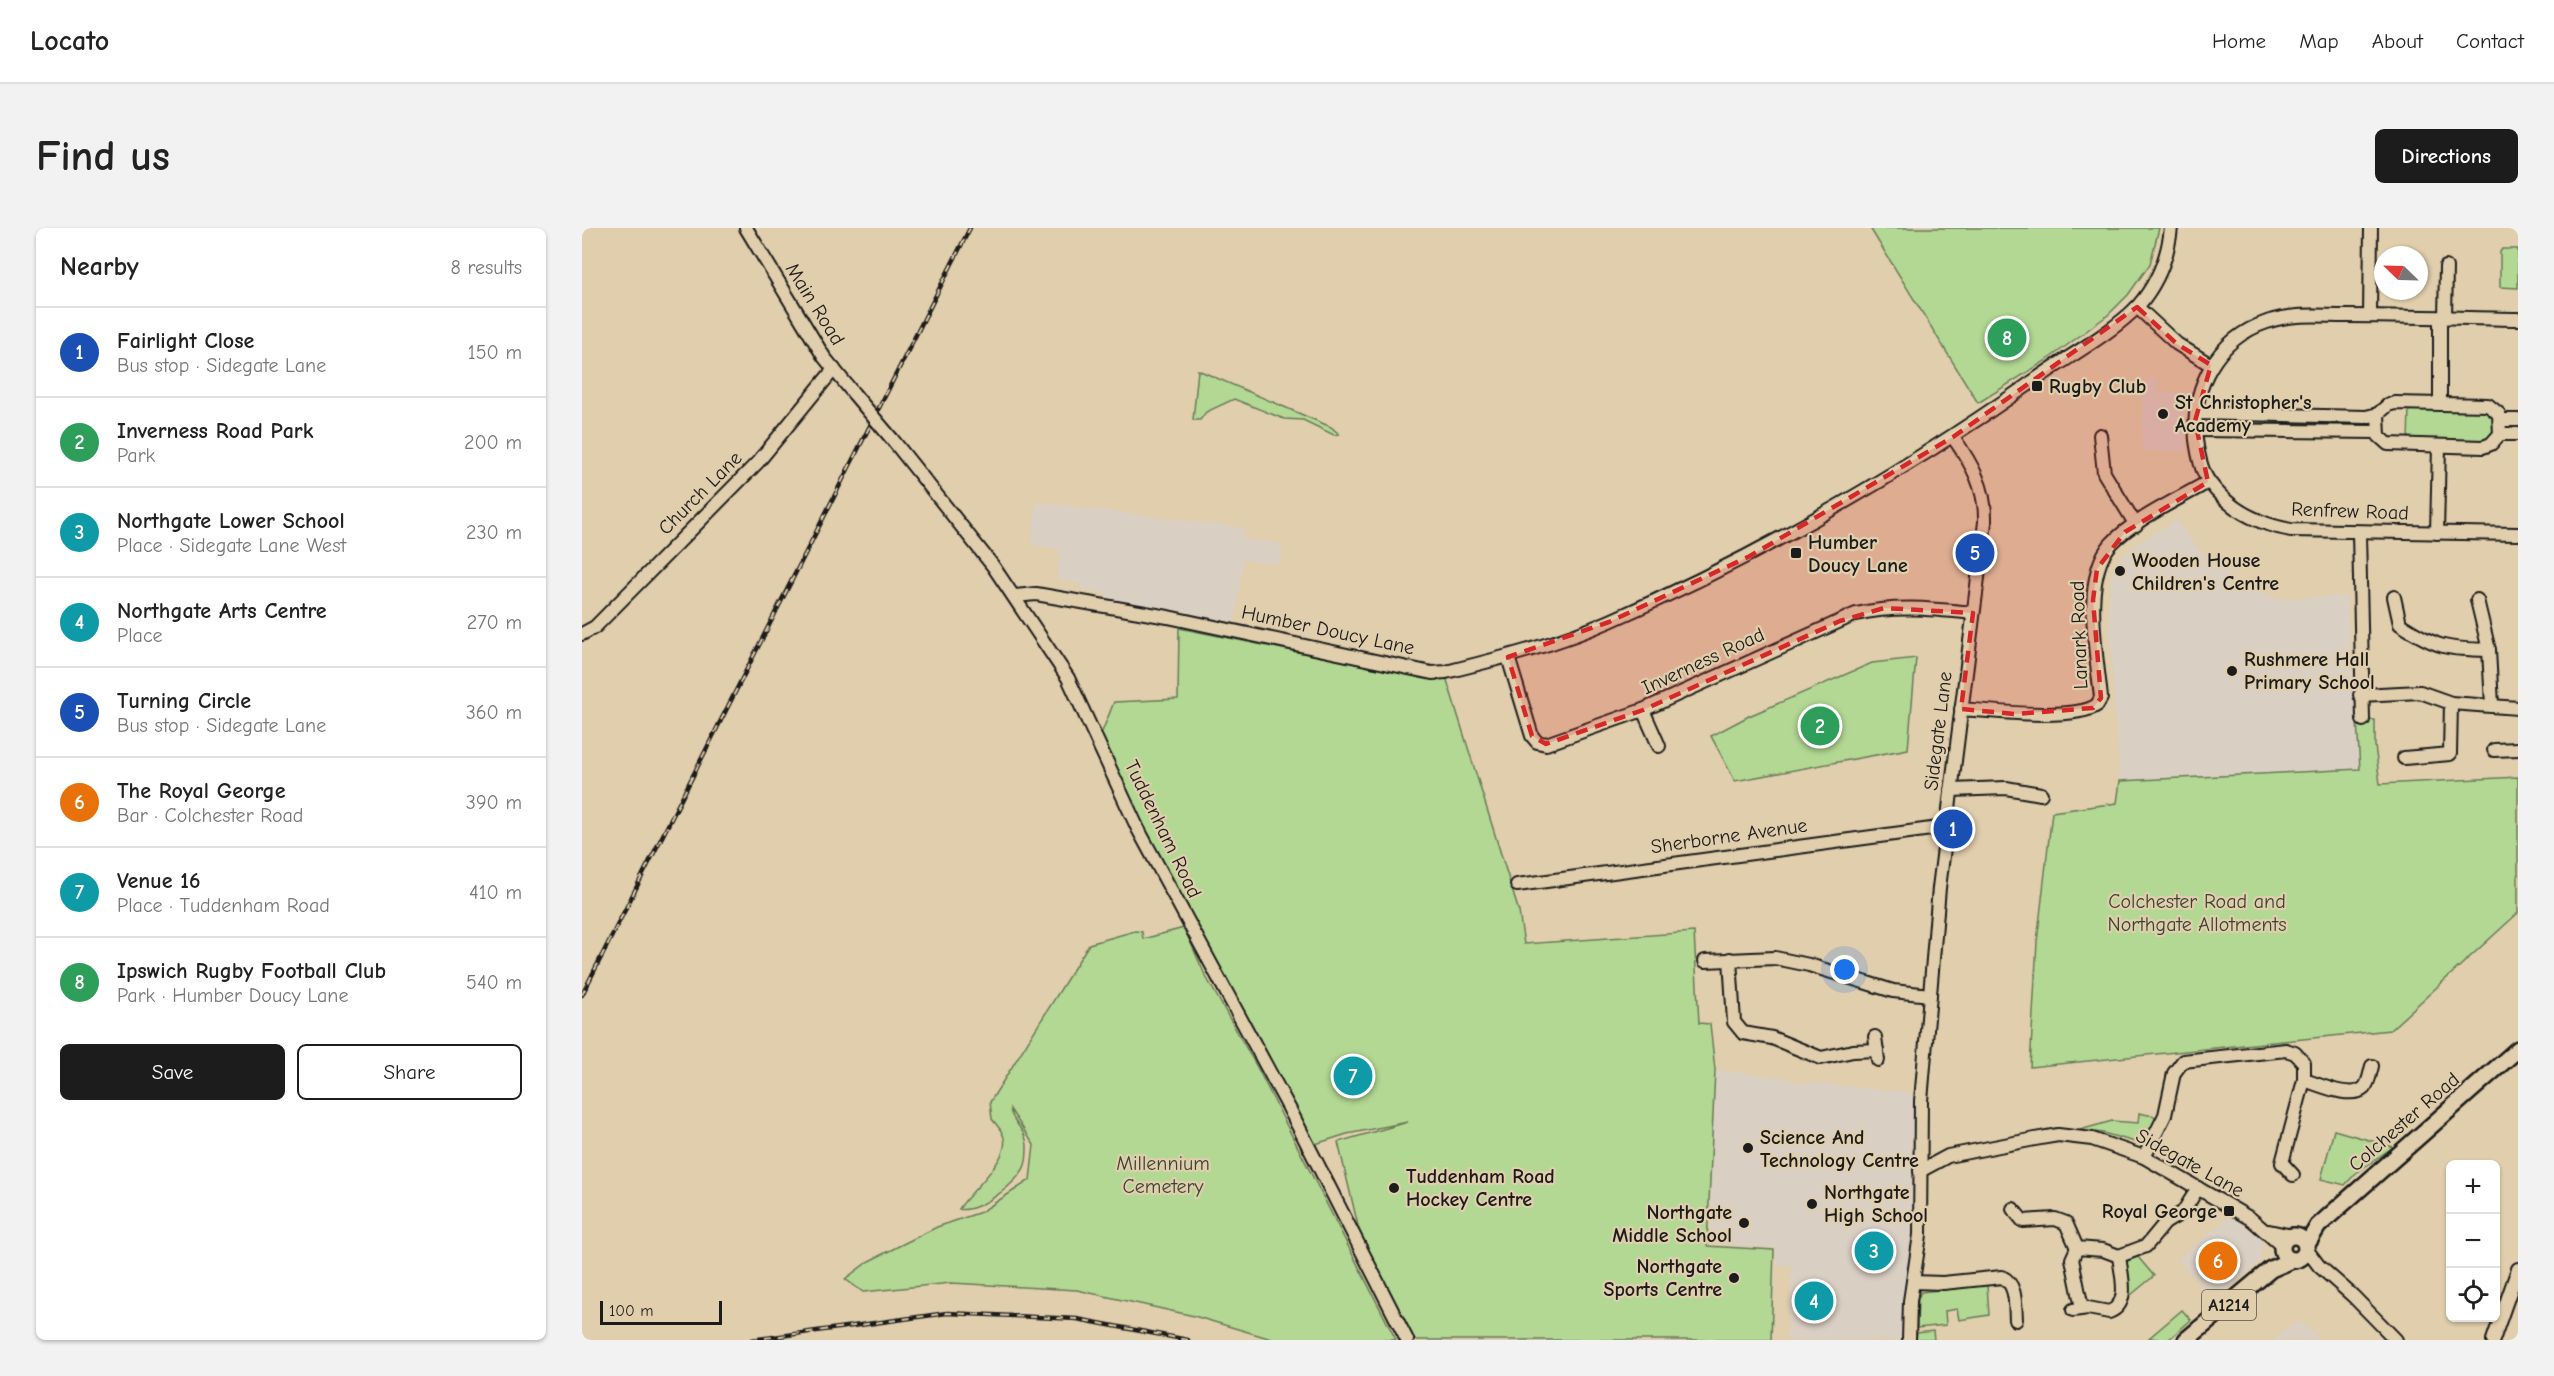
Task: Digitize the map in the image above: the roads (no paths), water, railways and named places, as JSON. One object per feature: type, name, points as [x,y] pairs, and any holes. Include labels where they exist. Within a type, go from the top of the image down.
[{"type":"main road","name":"Colchester Road","points":[[2295,1248],[2518,1049]]},
{"type":"main road","name":"A1214","points":[[2186,1340],[2295,1248]]},
{"type":"street","name":"Main Road","points":[[746,228],[834,369]]},
{"type":"street","name":"Humber Doucy Lane","points":[[1015,596],[1036,594],[1168,616],[1432,673],[1446,672],[1508,657],[1608,622],[1750,556],[1953,436],[2137,307],[2160,272],[2171,228]]},
{"type":"street","points":[[2370,316],[2371,228]]},
{"type":"street","points":[[2440,404],[2443,318],[2449,273]]},
{"type":"street","points":[[2137,307],[2177,344],[2211,365]]},
{"type":"street","name":"Renfrew Road","points":[[2518,319],[2303,316],[2267,322],[2231,342],[2211,365],[2199,393],[2195,430],[2200,462],[2208,482],[2237,509],[2272,526],[2291,530],[2518,534]]},
{"type":"street","name":"Tuddenham Road","points":[[834,369],[1015,596],[1058,662],[1081,703],[1137,829],[1284,1098],[1407,1340]]},
{"type":"street","name":"Church Lane","points":[[582,634],[595,627],[758,462],[834,369]]},
{"type":"street","points":[[2196,413],[2366,417],[2378,414],[2388,405],[2395,403],[2488,405],[2495,409],[2501,420],[2500,434],[2491,444],[2483,447],[2388,444],[2382,440],[2378,432],[2378,414]]},
{"type":"street","points":[[2501,420],[2518,420]]},
{"type":"street","points":[[2195,430],[2378,432]]},
{"type":"street","points":[[2500,434],[2518,434]]},
{"type":"street","points":[[2100,435],[2104,473],[2136,525]]},
{"type":"street","name":"Sidegate Lane","points":[[1953,436],[1976,472],[1985,505],[1946,827],[1930,995],[1920,1154],[1948,1156],[2058,1136],[2107,1142],[2144,1156],[2295,1248],[2354,1296],[2396,1340]]},
{"type":"street","points":[[2437,533],[2439,446]]},
{"type":"street","name":"Lanark Road","points":[[1961,708],[2014,714],[2082,711],[2097,705],[2101,698],[2094,600],[2097,569],[2113,542],[2136,525],[2208,482]]},
{"type":"street","points":[[2359,532],[2362,720]]},
{"type":"street","points":[[2394,597],[2400,624],[2431,644],[2459,649],[2489,650]]},
{"type":"street","points":[[2477,600],[2489,650],[2492,705]]},
{"type":"street","name":"Inverness Road","points":[[1508,657],[1532,736],[1542,744],[1643,710],[1856,614],[1884,608],[1912,607],[1973,613]]},
{"type":"street","points":[[2360,695],[2420,692],[2451,704],[2518,708]]},
{"type":"street","points":[[2404,758],[2450,754],[2451,704]]},
{"type":"street","points":[[1643,710],[1659,746]]},
{"type":"street","points":[[2494,750],[2518,749]]},
{"type":"street","points":[[1951,790],[2006,788],[2041,794]]},
{"type":"street","name":"Sherborne Avenue","points":[[1517,885],[1946,827]]},
{"type":"street","points":[[1705,961],[1760,957],[1785,959],[1887,989],[1930,995]]},
{"type":"street","points":[[1730,959],[1734,1022],[1743,1033],[1772,1038],[1821,1058],[1853,1051],[1877,1055],[1875,1037]]},
{"type":"street","points":[[2144,1156],[2165,1115],[2174,1073],[2179,1064],[2188,1060],[2286,1050],[2295,1053],[2304,1063],[2304,1080],[2282,1163],[2293,1175]]},
{"type":"street","points":[[2304,1080],[2348,1092],[2363,1089],[2374,1082],[2372,1066]]},
{"type":"street","points":[[1909,1340],[1910,1301],[1920,1235],[1920,1154]]},
{"type":"street","name":"Sidegate Lane","points":[[1920,1171],[1948,1156]]},
{"type":"street","points":[[2077,1248],[2103,1250],[2120,1256],[2146,1246],[2164,1223],[2183,1212],[2198,1188]]},
{"type":"street","points":[[2013,1209],[2019,1226],[2055,1219],[2070,1228],[2077,1248],[2072,1259],[2078,1309],[2109,1312],[2120,1305],[2124,1295],[2120,1256]]},
{"type":"street","points":[[2493,1340],[2518,1269]]},
{"type":"street","points":[[1914,1282],[1943,1283],[2002,1277],[2013,1288],[2017,1320]]},
{"type":"railway","points":[[582,995],[970,228]]},
{"type":"railway","points":[[751,1340],[947,1313],[1077,1319],[1188,1340]]},
{"type":"place","name":"Ipswich Rugby Football Club","points":[[2007,338]]},
{"type":"place","name":"Rugby Club","points":[[2037,386]]},
{"type":"place","name":"St Christopher's Academy","points":[[2163,414]]},
{"type":"place","name":"Humber Doucy Lane","points":[[1796,553]]},
{"type":"place","name":"Turning Circle","points":[[1975,553]]},
{"type":"place","name":"Wooden House Children's Centre","points":[[2120,571]]},
{"type":"place","name":"Rushmere Hall Primary School","points":[[2232,671]]},
{"type":"place","name":"Inverness Road Park","points":[[1820,726]]},
{"type":"place","name":"Fairlight Close","points":[[1953,829]]},
{"type":"place","name":"Venue 16","points":[[1353,1076]]},
{"type":"place","name":"Science And Technology Centre","points":[[1748,1148]]},
{"type":"place","name":"Tuddenham Road Hockey Centre","points":[[1394,1188]]},
{"type":"place","name":"Northgate High School","points":[[1812,1204]]},
{"type":"place","name":"Royal George","points":[[2229,1211]]},
{"type":"place","name":"Northgate Middle School","points":[[1744,1223]]},
{"type":"place","name":"Northgate Lower School","points":[[1874,1251]]},
{"type":"place","name":"The Royal George","points":[[2218,1261]]},
{"type":"place","name":"Northgate Sports Centre","points":[[1734,1278]]},
{"type":"place","name":"Northgate Arts Centre","points":[[1814,1301]]},
{"type":"park label","name":"Colchester Road and Northgate Allotments","points":[[2197,912]]},
{"type":"park label","name":"Millennium Cemetery","points":[[1163,1174]]}]
